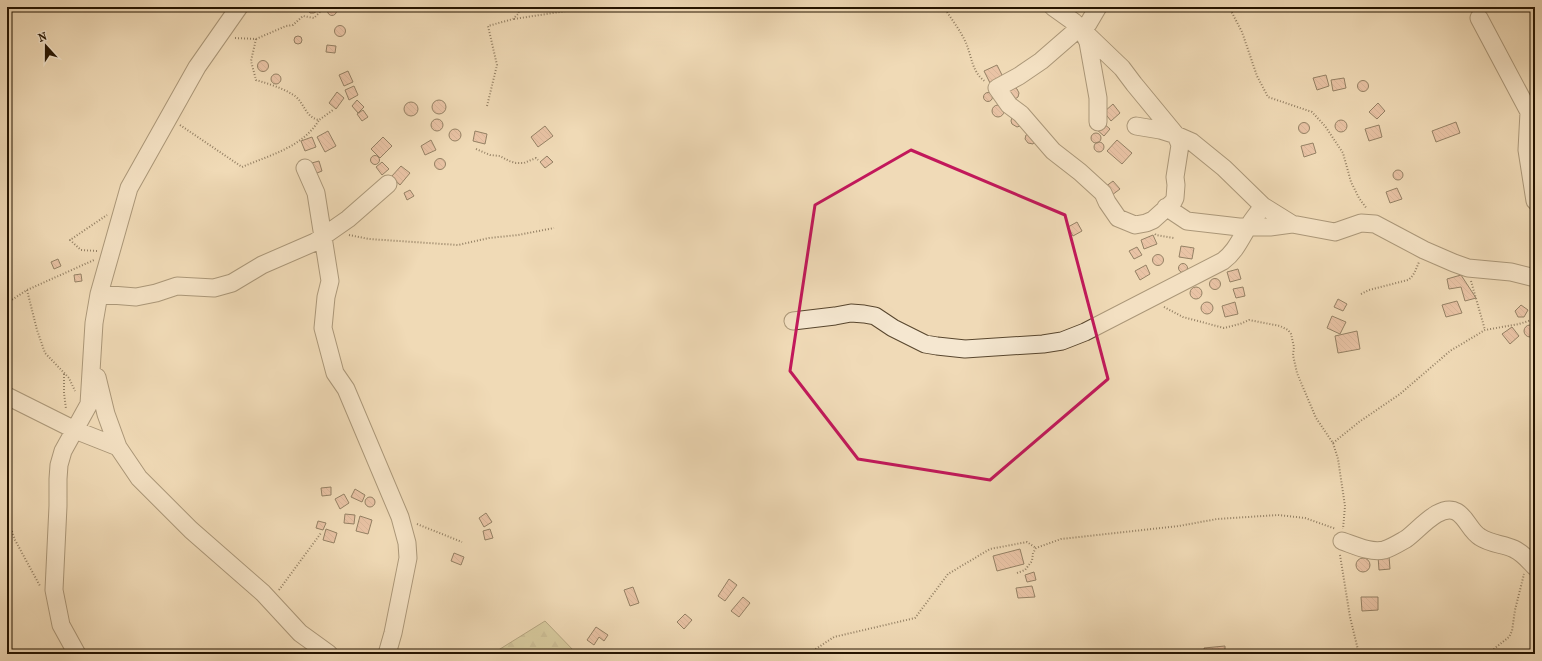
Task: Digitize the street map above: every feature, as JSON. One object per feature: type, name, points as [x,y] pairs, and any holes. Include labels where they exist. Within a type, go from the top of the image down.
[{"type":"street","points":[[78,654],[61,625],[54,590],[59,465],[71,427],[87,408],[93,352],[94,323],[99,294],[133,180],[197,67],[239,7]]},
{"type":"street","points":[[1053,7],[1074,22],[1088,42],[1098,98],[1098,122]]},
{"type":"street","points":[[1079,28],[1122,68],[1176,135],[1180,145],[1175,176],[1175,198],[1153,220],[1146,223],[1134,225],[1118,218],[1107,202],[1104,193],[1053,151],[1021,114],[1009,105],[996,88],[1019,76],[1041,61],[1079,28],[1088,24],[1098,7]]},
{"type":"street","points":[[1479,18],[1529,112],[1528,150],[1535,201]]},
{"type":"street","points":[[1136,126],[1160,130],[1192,142],[1224,168],[1263,206],[1292,224]]},
{"type":"street","points":[[305,168],[316,193],[330,281],[326,298],[323,328],[331,362],[335,373],[346,389],[400,517],[407,543],[408,558],[393,633],[387,654]]},
{"type":"street","points":[[99,294],[136,297],[156,293],[177,286],[214,288],[232,283],[262,265],[315,242],[360,210],[388,184]]},
{"type":"street","points":[[793,321],[851,313],[864,314],[875,316],[893,328],[925,344],[965,350],[1043,344],[1062,341],[1090,330],[1223,261],[1231,255],[1248,226],[1263,206]]},
{"type":"street","points":[[1166,207],[1187,221],[1210,224],[1270,227],[1292,224],[1335,232],[1361,224],[1375,224],[1424,250],[1468,268],[1511,272],[1535,278]]},
{"type":"street","points":[[93,352],[98,386],[118,447],[139,478],[191,530],[270,600],[300,633],[328,654]]},
{"type":"street","points":[[7,396],[71,427],[118,447]]},
{"type":"street","points":[[1342,541],[1366,549],[1383,550],[1406,539],[1431,518],[1440,513],[1452,510],[1456,511],[1462,516],[1479,537],[1514,548],[1532,564]]},
{"type":"path","points":[[221,32],[234,38],[256,39],[293,24],[303,16],[314,18],[325,7]]},
{"type":"path","points":[[513,19],[519,13],[518,7]]},
{"type":"path","points":[[487,106],[496,65],[488,26],[513,19],[592,7]]},
{"type":"path","points":[[944,7],[966,43],[971,61],[980,78],[996,88]]},
{"type":"path","points":[[1229,7],[1242,32],[1257,76],[1268,97],[1312,112],[1325,126],[1343,153],[1351,182],[1375,224]]},
{"type":"path","points":[[256,39],[251,61],[256,80],[286,90],[297,98],[305,111],[311,117],[319,120]]},
{"type":"path","points":[[169,117],[242,166],[293,146],[314,128],[319,120],[334,110]]},
{"type":"path","points":[[476,149],[490,155],[500,156],[516,163],[524,163],[536,158],[538,160]]},
{"type":"path","points":[[111,252],[81,250],[70,240],[113,210],[124,206]]},
{"type":"path","points":[[347,234],[369,239],[458,245],[489,238],[518,235],[554,228]]},
{"type":"path","points":[[1361,294],[1369,290],[1402,282],[1411,278],[1424,250]]},
{"type":"path","points":[[7,303],[27,290],[111,252]]},
{"type":"path","points":[[1468,268],[1485,330]]},
{"type":"path","points":[[27,290],[37,330],[45,353],[69,378],[79,398],[87,408]]},
{"type":"path","points":[[1149,300],[1183,317],[1224,328],[1249,320],[1280,326],[1288,330],[1293,339],[1293,355],[1299,378],[1316,418],[1333,443],[1338,459],[1345,506],[1340,553],[1350,617],[1359,654]]},
{"type":"path","points":[[1333,443],[1359,422],[1400,394],[1450,350],[1485,330],[1519,324],[1535,319]]},
{"type":"path","points":[[64,373],[64,393],[71,427]]},
{"type":"path","points":[[1017,573],[1025,570],[1032,561],[1033,553],[1036,548],[1061,539],[1165,528],[1217,519],[1278,516],[1305,518],[1337,529],[1342,541]]},
{"type":"path","points":[[7,517],[15,540],[43,592]]},
{"type":"path","points":[[400,517],[462,542]]},
{"type":"path","points":[[270,600],[284,586],[321,533]]},
{"type":"path","points":[[808,654],[834,637],[915,618],[948,574],[990,549],[1027,542],[1036,548]]},
{"type":"path","points":[[1490,654],[1509,637],[1512,631],[1516,603],[1532,564]]},
{"type":"highlighted area","points":[[911,150],[1065,215],[1108,379],[990,480],[858,459],[790,371],[815,205]]},
{"type":"green space","points":[[545,621],[575,652],[574,654],[492,654]]},
{"type":"building","points":[[308,7],[317,7],[317,11],[310,13]]},
{"type":"building","points":[[330,7],[334,7],[336,11],[334,15],[330,15],[328,13],[328,9]]},
{"type":"building","points":[[338,26],[342,26],[344,27],[344,35],[338,36],[335,33],[335,29]]},
{"type":"building","points":[[296,36],[300,36],[302,40],[300,44],[296,44],[294,42],[294,38]]},
{"type":"building","points":[[327,45],[336,46],[335,53],[326,52]]},
{"type":"building","points":[[261,61],[265,61],[267,62],[267,70],[261,71],[258,68],[258,64]]},
{"type":"building","points":[[997,65],[1003,77],[990,83],[984,71]]},
{"type":"building","points":[[348,71],[353,82],[344,86],[339,75]]},
{"type":"building","points":[[274,74],[278,74],[280,75],[280,83],[274,84],[271,81],[271,77]]},
{"type":"building","points":[[1326,75],[1329,86],[1317,90],[1313,78]]},
{"type":"building","points":[[1344,78],[1346,88],[1333,91],[1331,80]]},
{"type":"building","points":[[1363,80],[1367,82],[1369,86],[1367,90],[1363,92],[1359,90],[1357,86],[1359,82]]},
{"type":"building","points":[[354,86],[358,95],[349,100],[345,90]]},
{"type":"building","points":[[1014,87],[1019,93],[1018,97],[1015,99],[1007,93]]},
{"type":"building","points":[[337,92],[344,98],[336,109],[329,103]]},
{"type":"building","points":[[986,93],[990,93],[992,97],[990,101],[986,101],[984,99],[984,95]]},
{"type":"building","points":[[357,100],[364,107],[358,113],[352,106]]},
{"type":"building","points":[[439,100],[444,102],[446,107],[444,112],[439,114],[434,112],[432,107],[434,102]]},
{"type":"building","points":[[411,102],[416,104],[418,109],[416,114],[411,116],[406,114],[404,109],[406,104]]},
{"type":"building","points":[[1378,103],[1385,111],[1377,119],[1369,112]]},
{"type":"building","points":[[1113,104],[1120,113],[1111,121],[1104,112]]},
{"type":"building","points":[[1000,105],[1003,106],[1003,116],[996,117],[993,116],[992,109],[993,106]]},
{"type":"building","points":[[363,110],[368,117],[362,121],[357,114]]},
{"type":"building","points":[[1012,117],[1020,126],[1017,127],[1012,124]]},
{"type":"building","points":[[435,119],[439,119],[443,125],[439,131],[435,131],[431,127],[431,123]]},
{"type":"building","points":[[1339,120],[1343,120],[1347,126],[1343,132],[1339,132],[1335,128],[1335,124]]},
{"type":"building","points":[[1102,122],[1110,129],[1104,136],[1096,129]]},
{"type":"building","points":[[1456,122],[1460,133],[1436,142],[1432,131]]},
{"type":"building","points":[[1302,123],[1306,123],[1308,124],[1308,132],[1302,133],[1299,130],[1299,126]]},
{"type":"building","points":[[1379,125],[1382,137],[1369,141],[1365,129]]},
{"type":"building","points":[[545,126],[553,136],[538,147],[531,137]]},
{"type":"building","points":[[457,129],[460,130],[460,140],[453,141],[450,140],[449,133],[450,130]]},
{"type":"building","points":[[328,131],[336,146],[325,152],[317,137]]},
{"type":"building","points":[[475,131],[487,134],[485,144],[473,141]]},
{"type":"building","points":[[1029,133],[1035,141],[1033,144],[1028,143],[1025,139],[1026,135]]},
{"type":"building","points":[[1096,133],[1101,138],[1096,143],[1091,138]]},
{"type":"building","points":[[312,137],[316,147],[305,151],[301,141]]},
{"type":"building","points":[[383,137],[392,146],[380,158],[371,149]]},
{"type":"building","points":[[431,140],[436,150],[425,155],[421,146]]},
{"type":"building","points":[[1117,140],[1132,153],[1122,164],[1107,151]]},
{"type":"building","points":[[1097,142],[1101,142],[1103,143],[1103,151],[1097,152],[1094,149],[1094,145]]},
{"type":"building","points":[[1313,143],[1316,153],[1304,157],[1301,146]]},
{"type":"building","points":[[375,155],[380,160],[375,165],[370,160]]},
{"type":"building","points":[[547,156],[553,162],[545,168],[540,162]]},
{"type":"building","points":[[438,159],[442,159],[444,160],[444,168],[438,169],[435,166],[435,162]]},
{"type":"building","points":[[319,161],[322,171],[312,175],[308,164]]},
{"type":"building","points":[[382,162],[389,169],[382,175],[376,167]]},
{"type":"building","points":[[401,166],[410,173],[400,185],[391,177]]},
{"type":"building","points":[[1396,170],[1400,170],[1402,171],[1402,179],[1396,180],[1393,177],[1393,173]]},
{"type":"building","points":[[1113,181],[1120,189],[1112,195],[1105,187]]},
{"type":"building","points":[[1397,188],[1402,199],[1390,203],[1386,192]]},
{"type":"building","points":[[410,190],[414,196],[407,200],[404,193]]},
{"type":"building","points":[[1077,222],[1082,231],[1073,236],[1068,227]]},
{"type":"building","points":[[1153,235],[1157,244],[1144,249],[1141,240]]},
{"type":"building","points":[[1181,246],[1194,248],[1192,259],[1179,257]]},
{"type":"building","points":[[1137,247],[1142,255],[1134,259],[1129,251]]},
{"type":"building","points":[[1156,255],[1160,255],[1162,256],[1162,264],[1156,265],[1153,262],[1153,258]]},
{"type":"building","points":[[58,259],[61,266],[54,269],[51,262]]},
{"type":"building","points":[[1181,264],[1185,264],[1187,268],[1185,272],[1181,272],[1179,270],[1179,266]]},
{"type":"building","points":[[1146,265],[1150,274],[1140,280],[1135,271]]},
{"type":"building","points":[[1238,269],[1241,279],[1230,282],[1227,272]]},
{"type":"building","points":[[81,274],[82,281],[75,282],[74,275]]},
{"type":"building","points":[[1461,275],[1476,298],[1465,301],[1461,287],[1449,289],[1447,279]]},
{"type":"building","points":[[1215,278],[1219,280],[1221,284],[1219,288],[1215,290],[1211,288],[1209,284],[1211,280]]},
{"type":"building","points":[[1194,287],[1198,287],[1202,293],[1198,299],[1194,299],[1190,295],[1190,291]]},
{"type":"building","points":[[1243,287],[1245,296],[1236,298],[1233,289]]},
{"type":"building","points":[[1338,299],[1347,304],[1343,311],[1334,307]]},
{"type":"building","points":[[1457,301],[1462,313],[1446,317],[1442,305]]},
{"type":"building","points":[[1207,302],[1211,304],[1213,308],[1211,312],[1207,314],[1203,312],[1201,308],[1203,304]]},
{"type":"building","points":[[1235,302],[1238,314],[1225,317],[1222,306]]},
{"type":"building","points":[[1521,305],[1528,310],[1524,317],[1518,317],[1515,311]]},
{"type":"building","points":[[1332,316],[1346,322],[1340,334],[1327,328]]},
{"type":"building","points":[[1530,325],[1534,327],[1536,331],[1534,335],[1530,337],[1526,335],[1524,331],[1526,327]]},
{"type":"building","points":[[1512,327],[1519,336],[1510,344],[1502,334]]},
{"type":"building","points":[[1357,331],[1360,349],[1338,353],[1335,336]]},
{"type":"building","points":[[331,487],[331,495],[322,496],[321,488]]},
{"type":"building","points":[[355,489],[365,495],[362,502],[351,497]]},
{"type":"building","points":[[344,494],[349,503],[340,509],[335,499]]},
{"type":"building","points":[[368,497],[372,497],[374,498],[374,506],[368,507],[365,504],[365,500]]},
{"type":"building","points":[[486,513],[492,522],[484,527],[479,518]]},
{"type":"building","points":[[345,514],[355,515],[354,524],[344,523]]},
{"type":"building","points":[[360,516],[372,520],[368,534],[356,531]]},
{"type":"building","points":[[318,521],[326,523],[323,530],[316,528]]},
{"type":"building","points":[[326,529],[337,533],[334,543],[323,540]]},
{"type":"building","points":[[490,529],[493,538],[485,540],[483,531]]},
{"type":"building","points":[[1020,549],[1024,564],[997,571],[993,556]]},
{"type":"building","points":[[454,553],[464,557],[461,565],[451,561]]},
{"type":"building","points":[[1378,556],[1389,556],[1390,569],[1379,570]]},
{"type":"building","points":[[1363,558],[1368,560],[1370,565],[1368,570],[1363,572],[1358,570],[1356,565],[1358,560]]},
{"type":"building","points":[[1034,572],[1036,580],[1027,582],[1025,575]]},
{"type":"building","points":[[729,579],[737,585],[725,601],[718,596]]},
{"type":"building","points":[[1032,586],[1035,597],[1018,598],[1016,588]]},
{"type":"building","points":[[633,587],[639,603],[630,606],[624,590]]},
{"type":"building","points":[[743,597],[750,603],[739,617],[731,611]]},
{"type":"building","points":[[1361,597],[1378,597],[1378,610],[1362,611]]},
{"type":"building","points":[[685,614],[692,620],[684,629],[677,622]]},
{"type":"building","points":[[596,627],[608,635],[604,641],[599,637],[594,645],[587,640]]},
{"type":"building","points":[[1225,646],[1225,654],[1205,654],[1204,648]]}]
